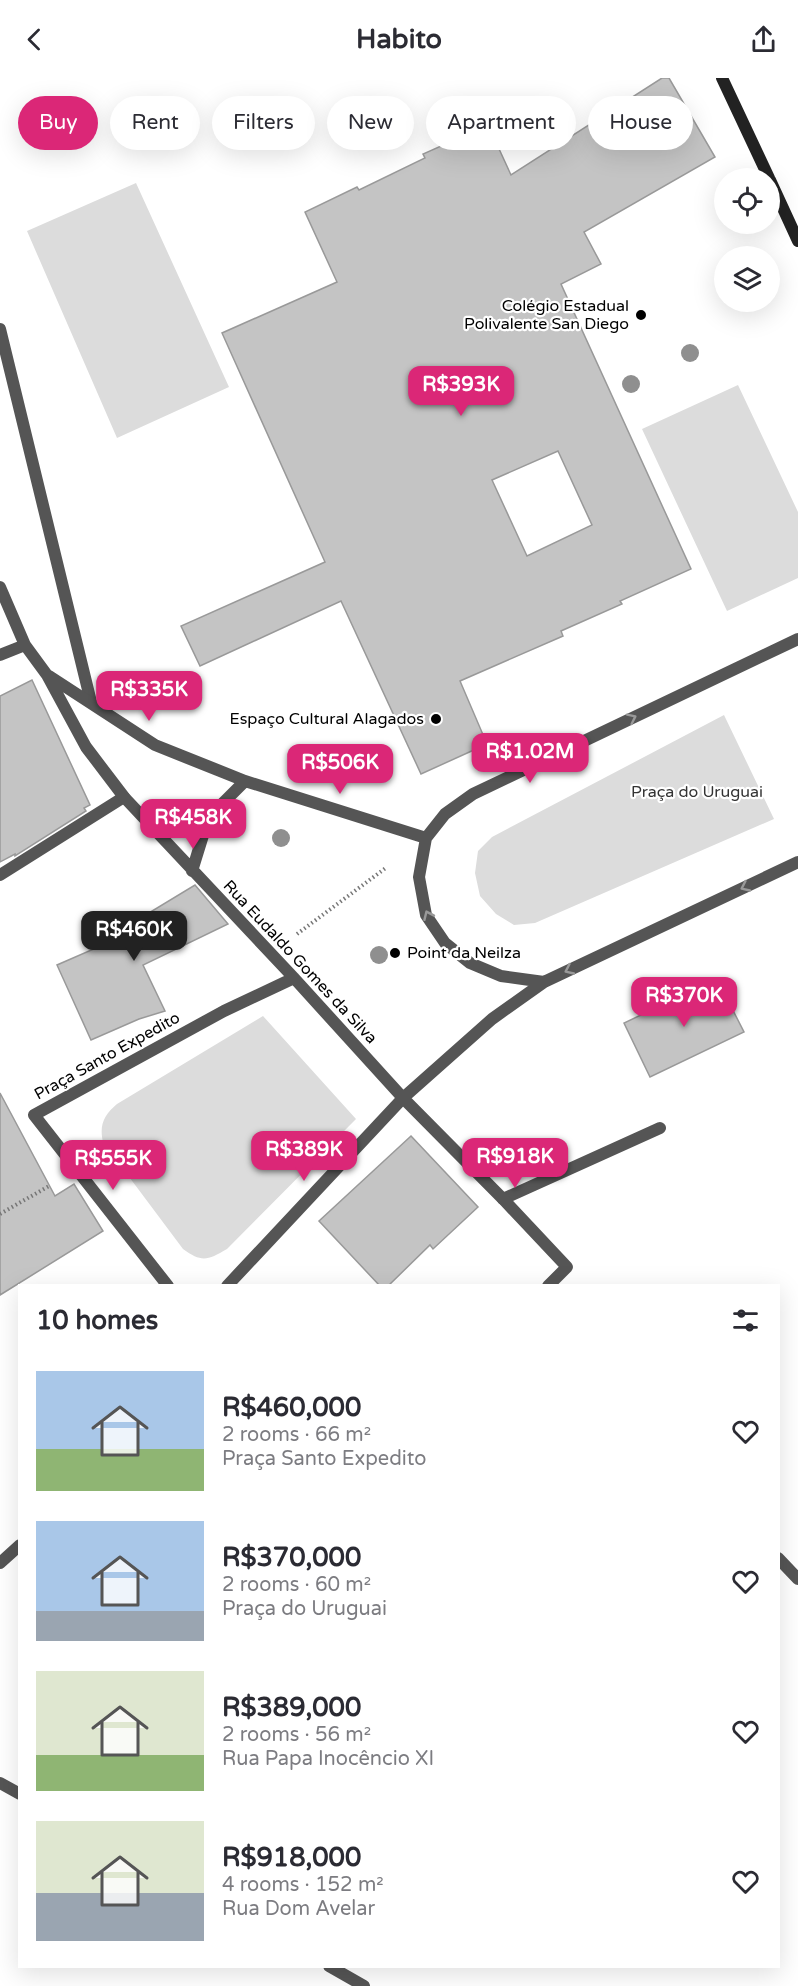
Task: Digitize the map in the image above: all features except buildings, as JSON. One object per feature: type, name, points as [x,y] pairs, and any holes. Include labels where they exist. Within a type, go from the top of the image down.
[{"type":"main road","points":[[722,78],[764,168]]},
{"type":"main road","points":[[780,203],[798,241]]},
{"type":"street","points":[[0,329],[91,702]]},
{"type":"street","name":"Rua Eudaldo Gomes da Silva","points":[[0,587],[25,645],[47,675],[86,747],[124,797],[403,1098],[567,1267],[550,1284]]},
{"type":"street","points":[[544,982],[501,976],[470,963],[445,943],[426,915],[419,877],[426,838],[445,814],[473,794],[798,639]]},
{"type":"street","points":[[0,655],[25,645]]},
{"type":"street","name":"Rua Eudaldo Gomes da Silva","points":[[47,675],[155,745],[245,781],[426,838]]},
{"type":"street","points":[[192,871],[205,829],[220,806],[245,781]]},
{"type":"street","points":[[0,875],[124,797]]},
{"type":"street","points":[[229,1284],[403,1098],[492,1019],[544,982],[798,862]]},
{"type":"street","name":"Praça Santo Expedito","points":[[166,1284],[34,1116],[224,1011],[294,978]]},
{"type":"street","points":[[503,1199],[660,1128]]},
{"type":"street","points":[[0,1563],[18,1547]]},
{"type":"street","points":[[780,1560],[798,1579]]},
{"type":"street","points":[[0,1783],[18,1793]]},
{"type":"street","points":[[332,1968],[364,1986]]},
{"type":"path","points":[[270,954],[426,838]]},
{"type":"path","points":[[0,1214],[77,1170]]},
{"type":"green space","points":[[136,183],[229,387],[117,438],[27,231]]},
{"type":"green space","points":[[738,385],[798,512],[798,578],[727,611],[642,429]]},
{"type":"green space","name":"Praça do Uruguai","points":[[724,715],[774,819],[535,923],[514,925],[496,914],[480,896],[475,873],[478,851],[492,837]]},
{"type":"green space","points":[[263,1016],[356,1119],[227,1249],[210,1258],[200,1258],[183,1249],[103,1142],[102,1125],[106,1116],[117,1104]]},
{"type":"place","name":"Colégio Estadual Polivalente San Diego","points":[[641,315]]},
{"type":"place","name":"Espaço Cultural Alagados","points":[[436,719]]},
{"type":"place","name":"Point da Neilza","points":[[395,953]]}]
